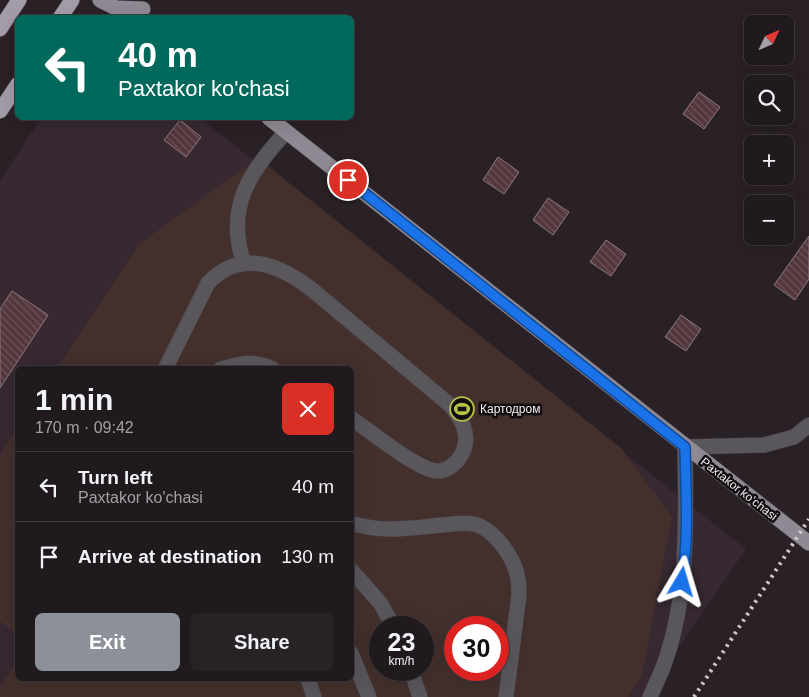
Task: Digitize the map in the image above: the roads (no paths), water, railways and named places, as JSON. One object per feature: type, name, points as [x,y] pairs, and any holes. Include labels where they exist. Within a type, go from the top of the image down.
[{"type":"highway","points":[[0,29],[19,0]]},
{"type":"highway","points":[[62,15],[72,0]]},
{"type":"highway","points":[[0,111],[15,88]]},
{"type":"main road","points":[[100,0],[116,8],[144,9]]},
{"type":"main road","name":"Paxtakor ko'chasi","points":[[271,120],[809,543]]},
{"type":"street","points":[[244,264],[237,236],[236,222],[241,200],[250,180],[261,163],[286,132]]},
{"type":"street","points":[[166,366],[208,283],[216,274],[228,268],[244,264],[257,263],[274,266],[293,275],[310,288],[450,405],[460,417],[467,442],[462,456],[455,463],[447,470],[437,471],[414,462],[354,420]]},
{"type":"street","points":[[231,366],[253,362],[264,366]]},
{"type":"street","points":[[650,697],[665,662],[677,614],[684,566],[686,523],[685,447],[764,445],[794,437],[809,426]]},
{"type":"street","points":[[354,524],[367,529],[384,530],[464,523],[478,526],[490,532],[500,542],[511,559],[519,578],[519,595],[506,697]]},
{"type":"street","points":[[354,573],[381,604],[388,616]]},
{"type":"street","points":[[354,660],[369,697]]},
{"type":"street","points":[[309,681],[314,697]]},
{"type":"street","points":[[415,681],[420,697]]},
{"type":"railway","points":[[694,697],[809,519]]},
{"type":"place","name":"Картодром","points":[[462,409]]}]
